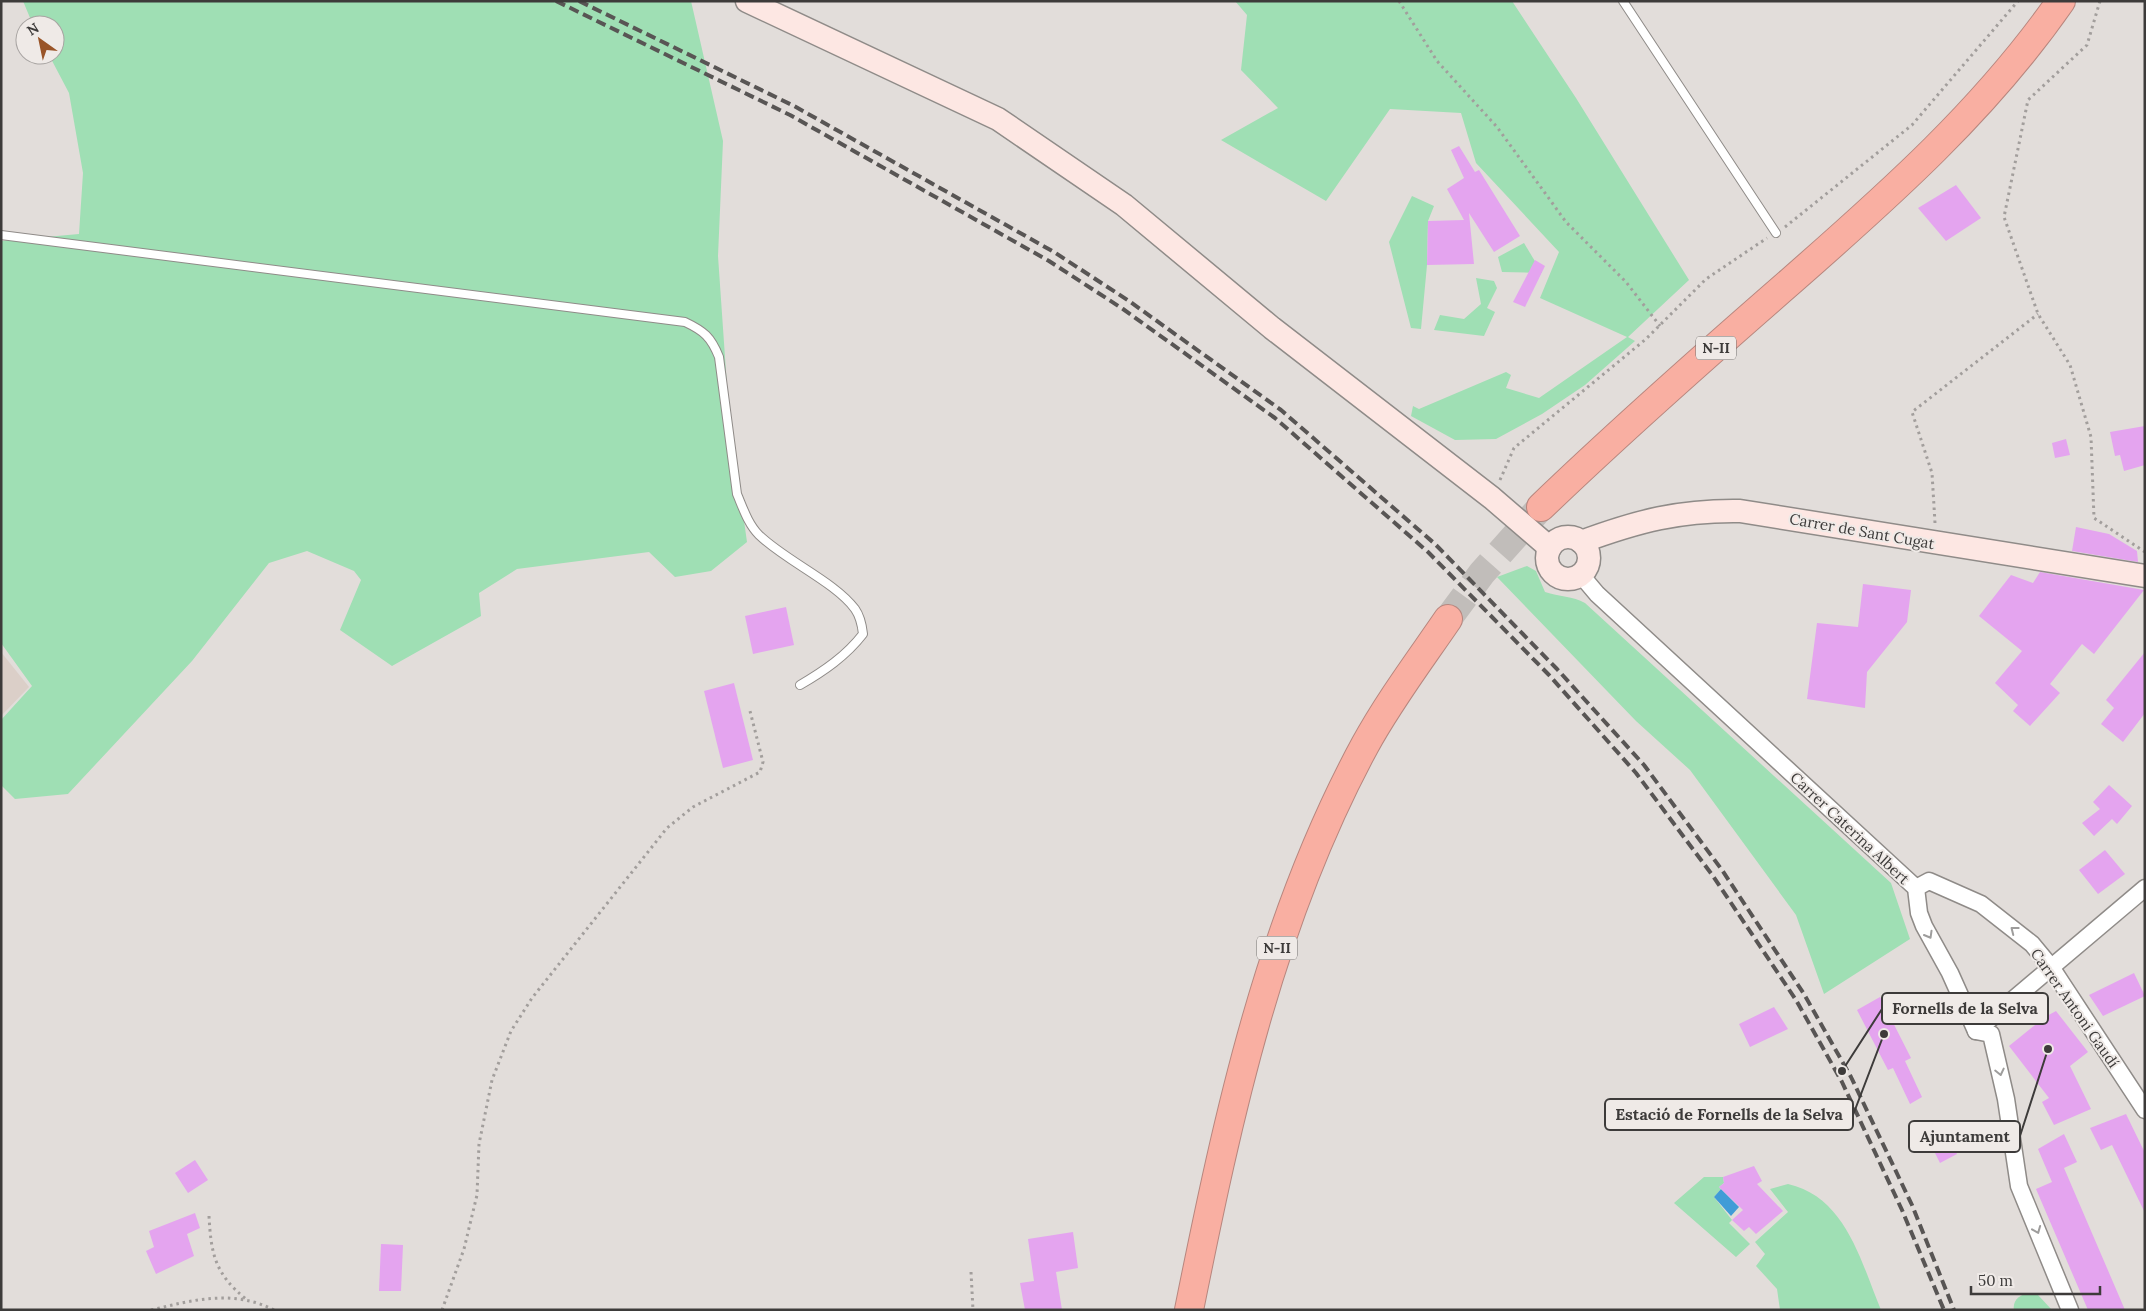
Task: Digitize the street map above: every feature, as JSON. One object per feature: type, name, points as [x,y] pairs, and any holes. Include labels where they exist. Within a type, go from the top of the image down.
[{"type":"highway","name":"N-II","points":[[1541,507],[1602,449],[1893,191],[1975,108],[2015,62],[2061,1]]},
{"type":"highway","name":"N-II","points":[[1189,1310],[1232,1112],[1261,1000],[1284,926],[1312,855],[1366,745],[1448,619]]},
{"type":"street","points":[[747,1],[998,119],[1124,205],[1272,328],[1492,498],[1550,548]]},
{"type":"street","name":"Carrer de Sant Cugat","points":[[1582,542],[1629,524],[1703,510],[1740,510],[1937,544],[2145,576]]},
{"type":"street","points":[[1564,538],[1582,542],[1589,559],[1588,565],[1580,575],[1569,579],[1554,574],[1547,559],[1550,548],[1558,540],[1564,538]]},
{"type":"street","name":"Carrer Caterina Albert","points":[[1580,575],[1597,594],[1916,888],[1919,913],[1924,926],[1950,972],[1976,1031]]},
{"type":"street","name":"Carrer Antoni Gaudí","points":[[1916,888],[1929,880],[1981,904],[2032,944],[2051,967],[2145,1110]]},
{"type":"street","points":[[1976,1031],[2145,888]]},
{"type":"street","points":[[1976,1031],[1991,1034],[2006,1099],[2019,1186],[2070,1310]]},
{"type":"lane","points":[[1623,1],[1776,233]]},
{"type":"lane","points":[[1,235],[685,322],[698,328],[713,341],[719,356],[737,494],[746,515],[758,534],[781,554],[836,591],[854,608],[861,620],[863,634],[851,650],[824,671],[800,686]]},
{"type":"path","points":[[1399,1],[1437,61],[1497,126],[1566,222],[1626,282],[1660,326]]},
{"type":"path","points":[[1492,498],[1514,448],[1660,326],[1706,279],[1794,220],[1912,124],[2018,1]]},
{"type":"path","points":[[2100,1],[2087,45],[2028,100],[2004,217],[2038,314],[2070,365],[2091,437],[2094,518],[2145,552]]},
{"type":"path","points":[[1937,544],[1932,473],[1912,412],[2038,314]]},
{"type":"path","points":[[442,1310],[464,1249],[477,1195],[479,1144],[492,1080],[511,1031],[532,998],[667,828],[693,807],[760,772],[763,762],[750,711]]},
{"type":"path","points":[[209,1216],[210,1242],[215,1262],[231,1287],[247,1300]]},
{"type":"path","points":[[971,1272],[973,1310]]},
{"type":"path","points":[[151,1310],[190,1300],[221,1297],[247,1300],[274,1310]]},
{"type":"path","points":[[264,1310],[268,1307]]},
{"type":"shaded area","points":[[1,652],[29,687],[1,716]]},
{"type":"green space","points":[[23,1],[691,1],[723,141],[718,256],[729,415],[747,542],[711,571],[675,577],[649,552],[517,569],[479,593],[481,616],[392,666],[340,630],[361,580],[354,571],[307,551],[269,563],[192,661],[68,794],[15,799],[1,785],[1,720],[32,686],[1,643],[1,241],[79,234],[83,173],[69,93],[54,65],[65,65],[65,15],[29,15]]},
{"type":"green space","points":[[1235,1],[1512,1],[1576,98],[1689,280],[1628,337],[1635,341],[1585,385],[1542,414],[1496,439],[1455,440],[1411,416],[1413,406],[1419,409],[1506,372],[1511,375],[1506,388],[1539,398],[1627,337],[1540,298],[1559,252],[1476,163],[1461,113],[1390,109],[1326,201],[1221,140],[1278,108],[1241,70],[1247,15]]},
{"type":"green space","points":[[1412,196],[1434,206],[1428,221],[1427,265],[1421,329],[1411,328],[1389,242]]},
{"type":"green space","points":[[1524,243],[1542,273],[1502,272],[1498,257]]},
{"type":"green space","points":[[1476,278],[1494,281],[1497,288],[1487,308],[1495,312],[1484,336],[1434,330],[1440,315],[1464,319],[1481,304]]},
{"type":"green space","points":[[1527,566],[1536,571],[1545,592],[1585,603],[1891,883],[1910,939],[1824,994],[1796,915],[1690,770],[1636,721],[1497,577]]},
{"type":"green space","points":[[1704,1177],[1723,1177],[1724,1183],[1719,1187],[1721,1189],[1714,1197],[1732,1220],[1729,1223],[1750,1244],[1736,1257],[1674,1203]]},
{"type":"green space","points":[[1788,1184],[1808,1191],[1824,1202],[1838,1217],[1858,1252],[1881,1310],[1780,1310],[1777,1289],[1756,1266],[1765,1254],[1755,1242],[1788,1212],[1770,1189]]},
{"type":"green space","points":[[2029,1293],[2038,1295],[2052,1310],[2014,1310],[2014,1303],[2018,1298]]},
{"type":"water","points":[[1721,1189],[1739,1207],[1731,1216],[1714,1197]]},
{"type":"building","points":[[1459,146],[1475,172],[1479,170],[1520,236],[1494,252],[1469,213],[1474,264],[1427,265],[1428,221],[1464,220],[1447,189],[1464,178],[1451,150]]},
{"type":"building","points":[[1956,185],[1981,218],[1946,241],[1918,208]]},
{"type":"building","points":[[1535,260],[1545,266],[1525,307],[1513,302]]},
{"type":"building","points":[[2145,426],[2145,465],[2124,471],[2120,455],[2115,456],[2110,432]]},
{"type":"building","points":[[2066,439],[2070,455],[2055,458],[2052,443]]},
{"type":"building","points":[[2076,527],[2109,534],[2137,551],[2138,562],[2072,551]]},
{"type":"building","points":[[2040,572],[2144,590],[2094,654],[2082,644],[2050,684],[2060,693],[2030,726],[2013,711],[2018,705],[1995,683],[2022,651],[1979,616],[2011,575],[2033,583]]},
{"type":"building","points":[[1863,584],[1911,590],[1907,622],[1867,672],[1865,708],[1807,699],[1817,623],[1858,627]]},
{"type":"building","points":[[786,607],[794,645],[753,654],[745,616]]},
{"type":"building","points":[[2145,652],[2145,713],[2123,742],[2101,724],[2114,708],[2106,700]]},
{"type":"building","points":[[734,683],[753,760],[723,768],[704,691]]},
{"type":"building","points":[[2109,785],[2132,806],[2117,824],[2112,819],[2094,836],[2082,823],[2100,809],[2093,802]]},
{"type":"building","points":[[2105,850],[2125,874],[2098,894],[2079,870]]},
{"type":"building","points":[[2134,973],[2145,996],[2103,1016],[2089,995]]},
{"type":"building","points":[[1880,997],[1911,1058],[1905,1061],[1922,1097],[1910,1104],[1893,1068],[1888,1070],[1857,1010]]},
{"type":"building","points":[[1774,1007],[1788,1029],[1750,1047],[1739,1024]]},
{"type":"building","points":[[2056,1011],[2088,1052],[2070,1066],[2091,1109],[2054,1125],[2042,1102],[2049,1098],[2009,1046],[2045,1017]]},
{"type":"building","points":[[2126,1114],[2145,1153],[2145,1213],[2112,1145],[2101,1150],[2090,1128]]},
{"type":"building","points":[[2064,1134],[2077,1162],[2064,1168],[2125,1310],[2088,1310],[2036,1189],[2052,1182],[2038,1149]]},
{"type":"building","points":[[1950,1142],[1957,1154],[1940,1163],[1934,1151]]},
{"type":"building","points":[[195,1160],[208,1180],[188,1193],[175,1173]]},
{"type":"building","points":[[1754,1166],[1762,1181],[1757,1184],[1783,1211],[1756,1234],[1749,1227],[1744,1231],[1732,1220],[1743,1210],[1719,1187],[1724,1183],[1723,1177]]},
{"type":"building","points":[[195,1213],[200,1228],[187,1234],[194,1256],[156,1274],[146,1251],[154,1247],[149,1231]]},
{"type":"building","points":[[1073,1232],[1078,1268],[1056,1272],[1062,1310],[1025,1310],[1020,1283],[1034,1281],[1028,1239]]},
{"type":"building","points":[[381,1244],[403,1245],[401,1291],[379,1291]]},
{"type":"tunnel","points":[[1448,619],[1482,573],[1541,507]]},
{"type":"railway","points":[[556,1],[790,115],[1049,261],[1123,309],[1275,418],[1428,552],[1549,675],[1636,773],[1713,876],[1796,1000],[1842,1082],[1902,1210],[1944,1310]]},
{"type":"railway","points":[[579,1],[794,106],[1054,252],[1129,301],[1281,410],[1435,544],[1557,669],[1644,765],[1722,870],[1804,994],[1851,1077],[1912,1205],[1954,1310]]},
{"type":"place","name":"Estació de Fornells de la Selva","points":[[1884,1034]]},
{"type":"place","name":"Ajuntament","points":[[2048,1049]]},
{"type":"place","name":"Fornells de la Selva","points":[[1842,1071]]}]
